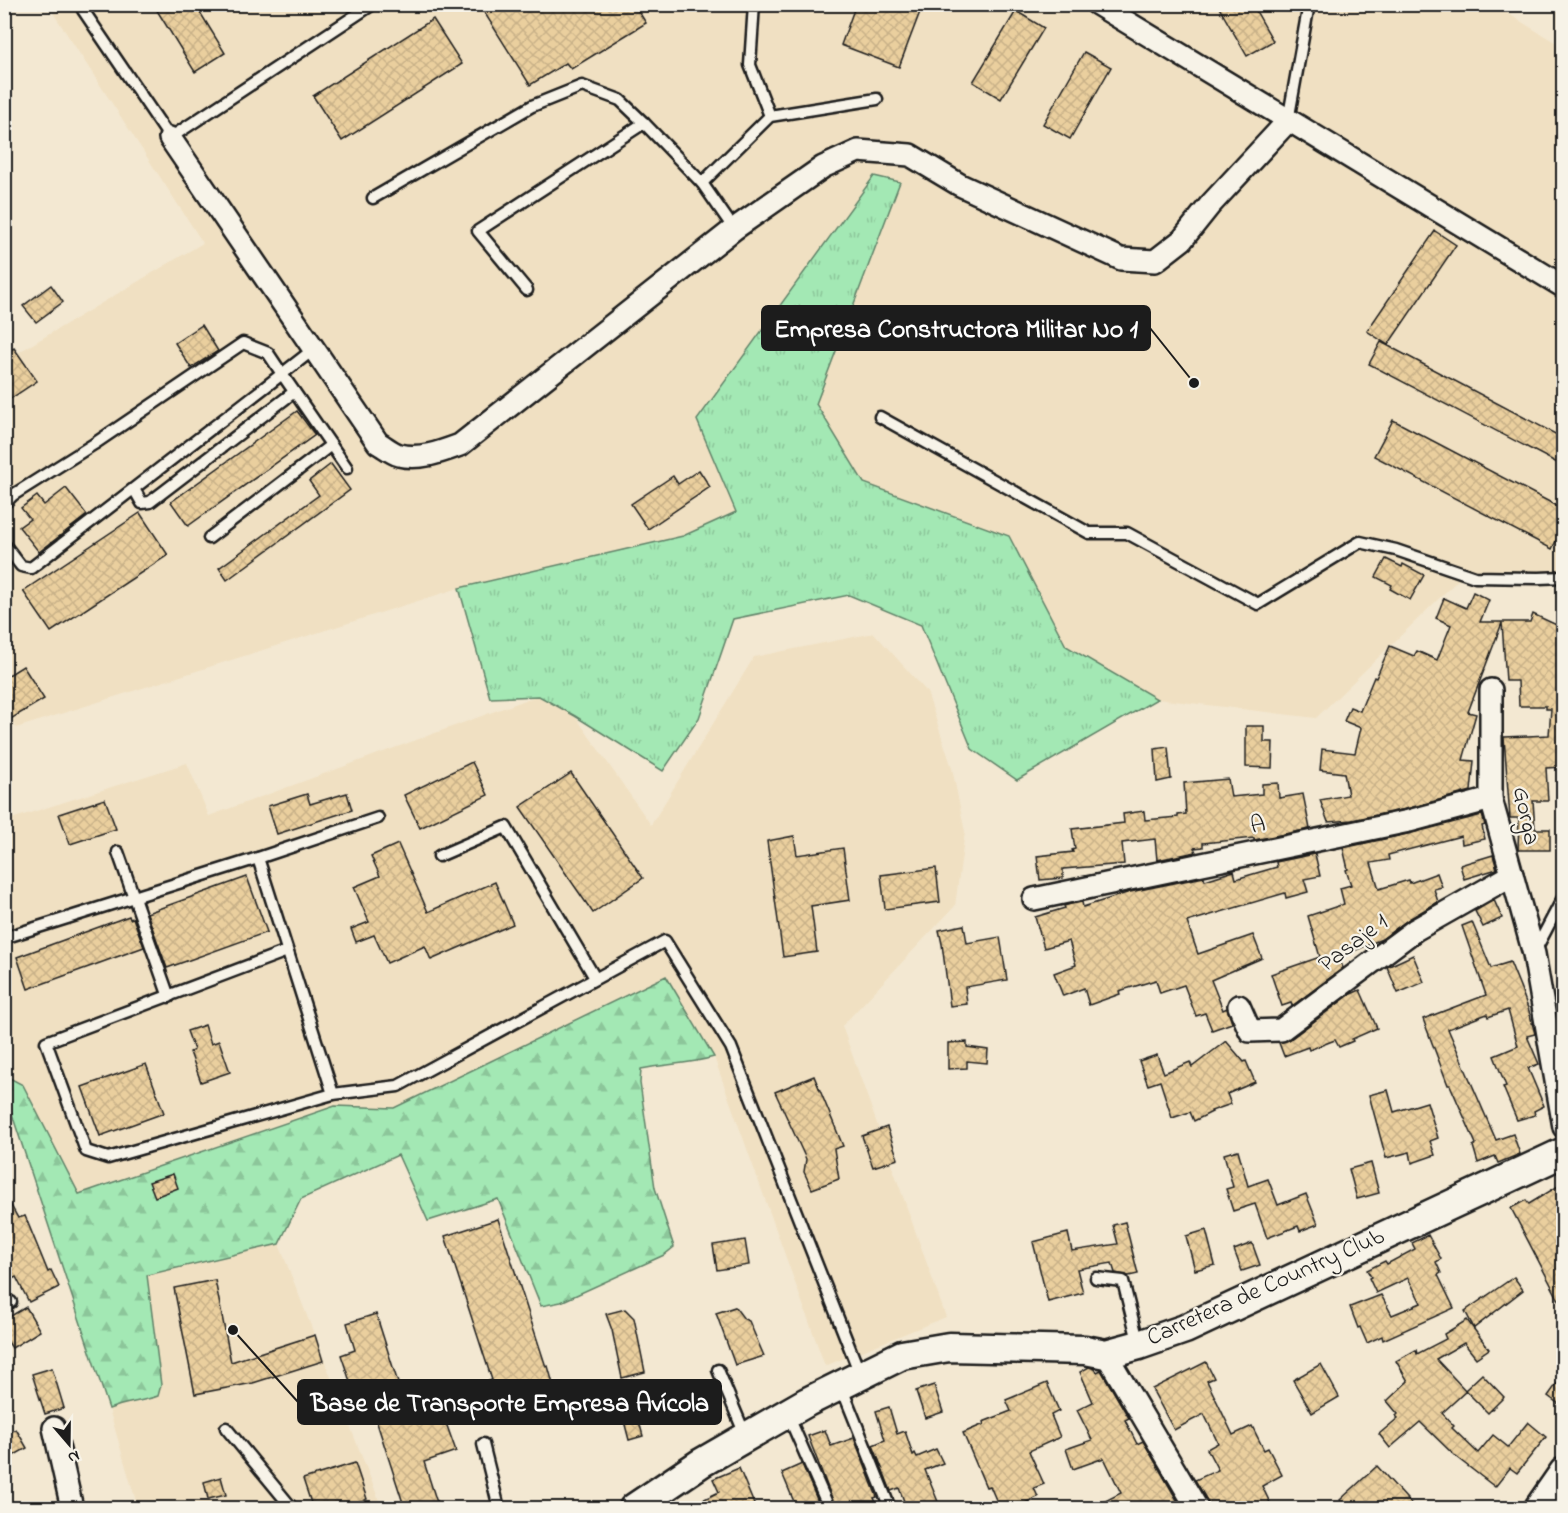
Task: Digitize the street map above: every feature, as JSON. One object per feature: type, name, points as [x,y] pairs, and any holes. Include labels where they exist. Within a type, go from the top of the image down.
[{"type":"street","points":[[1101,6],[1563,287]]},
{"type":"street","points":[[170,138],[378,443],[398,455],[431,455],[460,445],[734,229],[823,166],[858,151],[910,155],[960,185],[1121,260],[1155,261],[1182,240],[1210,205],[1288,121]]},
{"type":"street","name":"Gorga","points":[[1491,690],[1491,800],[1533,954],[1563,1127]]},
{"type":"street","name":"A","points":[[1034,899],[1409,821],[1491,800]]},
{"type":"street","name":"Pasaje 1","points":[[1239,1006],[1250,1031],[1281,1030],[1415,930],[1512,875]]},
{"type":"street","name":"Carretera de Country Club","points":[[640,1507],[701,1463],[850,1379],[902,1354],[949,1347],[1085,1350],[1106,1354],[1139,1345],[1185,1329],[1563,1152]]},
{"type":"street","points":[[1106,1354],[1197,1509]]},
{"type":"street","points":[[54,1428],[72,1509]]},
{"type":"lane","points":[[92,4],[83,10],[170,138],[373,4]]},
{"type":"lane","points":[[754,4],[750,65],[770,116]]},
{"type":"lane","points":[[1288,121],[1308,4]]},
{"type":"lane","points":[[373,198],[532,106],[582,86],[620,100],[702,183],[734,229]]},
{"type":"lane","points":[[702,183],[770,116],[877,99]]},
{"type":"lane","points":[[527,290],[478,231],[644,123]]},
{"type":"lane","points":[[4,504],[13,495],[94,444],[243,343],[268,353],[347,468]]},
{"type":"lane","points":[[4,544],[21,566],[31,568],[314,349]]},
{"type":"lane","points":[[134,489],[142,503],[150,502],[294,392]]},
{"type":"lane","points":[[880,417],[1089,533],[1127,533],[1258,604],[1360,542],[1396,550],[1475,577],[1563,577]]},
{"type":"lane","points":[[209,538],[331,445]]},
{"type":"lane","points":[[10,936],[378,818]]},
{"type":"lane","points":[[439,856],[506,827],[595,978]]},
{"type":"lane","points":[[118,852],[169,997]]},
{"type":"lane","points":[[258,858],[333,1094]]},
{"type":"lane","points":[[1533,954],[1563,896]]},
{"type":"lane","points":[[287,951],[46,1042],[86,1151],[108,1158],[333,1094],[398,1086],[665,942],[731,1047],[850,1379],[890,1509]]},
{"type":"lane","points":[[1096,1278],[1123,1281],[1139,1345]]},
{"type":"lane","points":[[718,1370],[746,1437]]},
{"type":"lane","points":[[787,1414],[829,1509]]},
{"type":"lane","points":[[226,1428],[292,1509]]},
{"type":"lane","points":[[483,1444],[499,1509]]},
{"type":"shaded area","points":[[1492,4],[1563,47],[1563,582],[1458,580],[1316,718],[1157,699],[1066,646],[1009,536],[864,483],[816,404],[900,183],[874,176],[736,512],[683,536],[459,588],[16,728],[4,706],[4,361],[203,243],[48,5]]},
{"type":"shaded area","points":[[874,633],[927,692],[952,768],[965,832],[955,906],[842,1026],[946,1317],[825,1366],[714,1057],[666,976],[394,1108],[334,1106],[78,1194],[23,1085],[5,1075],[4,838],[8,820],[187,763],[209,816],[539,695],[575,716],[651,825],[754,657]]},
{"type":"shaded area","points":[[279,1244],[382,1508],[138,1508],[109,1409],[124,1403],[141,1402],[158,1396],[161,1385],[146,1275]]},
{"type":"green space","points":[[874,176],[900,182],[816,404],[864,483],[1009,536],[1066,646],[1157,699],[1017,780],[972,749],[921,625],[849,595],[733,619],[699,718],[663,771],[539,696],[490,698],[459,588],[683,536],[736,512],[697,420]]},
{"type":"green space","points":[[666,976],[714,1057],[641,1069],[640,1083],[655,1188],[674,1247],[664,1255],[561,1302],[541,1306],[498,1199],[428,1221],[398,1155],[301,1199],[279,1244],[147,1275],[161,1385],[158,1396],[109,1409],[5,1093],[4,1075],[23,1085],[79,1194],[335,1106],[394,1108]]},
{"type":"building","points":[[153,4],[195,4],[225,53],[195,72]]},
{"type":"building","points":[[479,4],[634,4],[646,23],[571,69],[566,63],[530,85]]},
{"type":"building","points":[[856,4],[923,4],[899,67],[841,45]]},
{"type":"building","points":[[1217,4],[1252,4],[1273,41],[1247,56]]},
{"type":"building","points":[[1016,11],[1044,28],[1001,99],[973,82]]},
{"type":"building","points":[[433,19],[462,64],[342,141],[313,96]]},
{"type":"building","points":[[1084,52],[1111,67],[1070,139],[1043,124]]},
{"type":"building","points":[[1435,231],[1456,245],[1388,345],[1367,331]]},
{"type":"building","points":[[51,285],[63,302],[36,322],[23,306]]},
{"type":"building","points":[[202,325],[218,351],[191,368],[175,343]]},
{"type":"building","points":[[1381,342],[1563,438],[1563,466],[1369,364]]},
{"type":"building","points":[[14,348],[37,381],[4,403],[4,354]]},
{"type":"building","points":[[297,411],[315,435],[188,526],[171,502]]},
{"type":"building","points":[[1393,420],[1563,509],[1563,527],[1552,549],[1374,456]]},
{"type":"building","points":[[331,464],[350,490],[227,580],[219,568],[319,495],[309,481]]},
{"type":"building","points":[[699,470],[710,487],[648,529],[631,504],[673,476],[678,484]]},
{"type":"building","points":[[66,488],[87,515],[39,552],[19,527],[30,519],[21,508],[37,496],[44,505]]},
{"type":"building","points":[[140,513],[168,555],[51,632],[23,591]]},
{"type":"building","points":[[1386,559],[1402,567],[1403,564],[1424,575],[1410,600],[1390,589],[1392,585],[1376,577]]},
{"type":"building","points":[[1473,592],[1489,600],[1480,622],[1530,622],[1533,614],[1563,628],[1563,767],[1546,768],[1548,801],[1533,801],[1535,829],[1550,829],[1550,850],[1518,850],[1519,818],[1510,818],[1504,737],[1549,735],[1551,709],[1546,709],[1546,706],[1519,706],[1518,681],[1506,681],[1502,623],[1468,712],[1476,714],[1463,760],[1474,761],[1471,791],[1406,809],[1352,820],[1328,822],[1320,800],[1348,795],[1344,773],[1320,770],[1322,749],[1355,753],[1361,728],[1344,721],[1350,707],[1360,711],[1390,646],[1414,656],[1417,651],[1437,660],[1451,625],[1436,618],[1444,598],[1466,608]]},
{"type":"building","points":[[23,666],[44,699],[4,723],[4,678]]},
{"type":"building","points":[[1246,726],[1264,726],[1264,742],[1273,742],[1272,768],[1246,767]]},
{"type":"building","points":[[1168,747],[1171,779],[1157,782],[1155,749]]},
{"type":"building","points":[[472,762],[488,795],[420,828],[404,795]]},
{"type":"building","points":[[571,773],[643,878],[593,913],[520,807]]},
{"type":"building","points":[[1228,779],[1231,797],[1262,794],[1262,784],[1278,783],[1279,798],[1303,794],[1310,829],[1254,840],[1254,838],[1203,843],[1203,847],[1194,848],[1196,852],[1157,860],[1155,839],[1122,843],[1124,864],[1063,869],[1063,878],[1040,880],[1037,856],[1073,852],[1072,850],[1075,849],[1072,829],[1124,823],[1123,814],[1144,811],[1145,820],[1178,817],[1178,815],[1186,814],[1184,783]]},
{"type":"building","points":[[347,793],[352,810],[277,834],[268,806],[307,794],[310,804]]},
{"type":"building","points":[[105,799],[116,829],[70,844],[59,814]]},
{"type":"building","points":[[1482,815],[1485,839],[1462,844],[1461,836],[1388,855],[1389,860],[1371,863],[1379,889],[1409,880],[1410,883],[1437,873],[1442,887],[1434,889],[1438,902],[1409,919],[1382,939],[1339,957],[1343,968],[1292,1006],[1291,1003],[1282,1006],[1271,974],[1320,957],[1308,916],[1344,904],[1340,888],[1351,885],[1343,848]]},
{"type":"building","points":[[794,836],[797,855],[843,848],[850,900],[811,906],[817,952],[783,957],[767,841]]},
{"type":"building","points":[[398,844],[428,912],[495,882],[513,924],[431,960],[425,946],[387,963],[374,935],[356,942],[351,929],[369,922],[354,887],[380,876],[371,856]]},
{"type":"building","points":[[1315,854],[1320,876],[1304,879],[1308,892],[1286,898],[1285,893],[1187,922],[1198,954],[1253,935],[1262,958],[1211,980],[1223,1010],[1227,1008],[1232,1023],[1212,1030],[1205,1013],[1196,1016],[1184,985],[1160,993],[1156,980],[1119,991],[1120,994],[1089,1005],[1084,988],[1063,996],[1054,973],[1076,965],[1069,941],[1044,948],[1035,917],[1071,904],[1082,902],[1083,907],[1130,892],[1204,877],[1205,880],[1234,871],[1236,879],[1277,867],[1276,862]]},
{"type":"building","points":[[1493,855],[1497,869],[1464,879],[1460,865]]},
{"type":"building","points":[[936,868],[940,902],[885,909],[881,875]]},
{"type":"building","points":[[247,877],[267,932],[167,968],[147,913]]},
{"type":"building","points":[[1494,900],[1502,918],[1483,927],[1475,911]]},
{"type":"building","points":[[129,916],[130,919],[133,918],[144,947],[28,989],[17,957]]},
{"type":"building","points":[[1472,922],[1491,968],[1510,962],[1521,989],[1535,1034],[1527,1036],[1539,1064],[1528,1068],[1544,1106],[1534,1111],[1535,1115],[1517,1120],[1503,1087],[1506,1086],[1494,1056],[1518,1046],[1508,1010],[1488,1017],[1487,1014],[1448,1029],[1496,1140],[1513,1134],[1520,1154],[1498,1163],[1495,1156],[1478,1163],[1473,1146],[1476,1144],[1450,1085],[1448,1085],[1423,1019],[1486,995],[1462,926]]},
{"type":"building","points":[[964,925],[967,943],[1000,937],[1007,980],[965,987],[967,1004],[950,1006],[939,930]]},
{"type":"building","points":[[1413,955],[1424,982],[1398,993],[1387,967]]},
{"type":"building","points":[[1360,990],[1377,1028],[1339,1047],[1335,1040],[1284,1056],[1279,1043],[1289,1040],[1351,994]]},
{"type":"building","points":[[205,1025],[211,1044],[219,1041],[230,1072],[201,1082],[190,1052],[194,1050],[187,1031]]},
{"type":"building","points":[[1226,1041],[1244,1062],[1246,1061],[1255,1082],[1227,1094],[1231,1104],[1211,1111],[1194,1121],[1190,1112],[1172,1118],[1160,1081],[1148,1085],[1139,1061],[1157,1055],[1164,1073],[1190,1062],[1192,1067]]},
{"type":"building","points":[[967,1042],[967,1047],[988,1050],[987,1063],[967,1061],[967,1068],[948,1069],[948,1043]]},
{"type":"building","points":[[146,1064],[164,1113],[100,1136],[82,1087]]},
{"type":"building","points":[[814,1076],[843,1146],[834,1149],[839,1179],[812,1189],[804,1172],[806,1159],[775,1092]]},
{"type":"building","points":[[1388,1090],[1394,1112],[1427,1102],[1438,1138],[1430,1141],[1435,1155],[1412,1163],[1410,1152],[1386,1158],[1369,1095]]},
{"type":"building","points":[[887,1127],[898,1159],[873,1167],[862,1136]]},
{"type":"building","points":[[1238,1150],[1248,1186],[1268,1179],[1278,1205],[1306,1194],[1318,1224],[1300,1231],[1298,1226],[1267,1238],[1255,1204],[1233,1211],[1226,1189],[1233,1187],[1224,1154]]},
{"type":"building","points":[[1371,1163],[1379,1193],[1357,1199],[1349,1169]]},
{"type":"building","points":[[173,1174],[178,1188],[155,1197],[149,1182]]},
{"type":"building","points":[[1563,1183],[1563,1308],[1511,1208],[1526,1200],[1529,1204]]},
{"type":"building","points":[[4,1193],[18,1218],[25,1216],[48,1272],[51,1270],[59,1287],[29,1302],[16,1277],[4,1283]]},
{"type":"building","points":[[498,1219],[555,1391],[446,1423],[456,1451],[424,1462],[439,1509],[405,1509],[367,1392],[355,1396],[341,1355],[355,1350],[347,1323],[376,1314],[406,1408],[492,1380],[445,1236]]},
{"type":"building","points":[[1125,1222],[1138,1274],[1129,1276],[1115,1273],[1112,1263],[1077,1269],[1083,1293],[1048,1302],[1033,1242],[1068,1233],[1072,1251],[1118,1244],[1113,1225]]},
{"type":"building","points":[[1206,1230],[1215,1265],[1195,1270],[1186,1236]]},
{"type":"building","points":[[1428,1235],[1441,1259],[1436,1262],[1441,1273],[1438,1275],[1454,1308],[1383,1340],[1382,1336],[1367,1343],[1350,1307],[1381,1295],[1392,1315],[1421,1303],[1408,1278],[1376,1293],[1367,1270],[1385,1261],[1387,1264],[1415,1249],[1412,1243]]},
{"type":"building","points":[[745,1240],[749,1265],[717,1270],[713,1245]]},
{"type":"building","points":[[1252,1243],[1260,1265],[1242,1271],[1234,1250]]},
{"type":"building","points":[[1514,1277],[1523,1290],[1474,1328],[1465,1311]]},
{"type":"building","points":[[215,1280],[231,1362],[315,1335],[323,1361],[253,1383],[195,1394],[174,1288]]},
{"type":"building","points":[[26,1307],[40,1331],[12,1348],[4,1336],[4,1320]]},
{"type":"building","points":[[735,1307],[744,1319],[749,1321],[764,1356],[735,1365],[716,1313]]},
{"type":"building","points":[[625,1309],[634,1318],[645,1372],[622,1378],[612,1330],[606,1314]]},
{"type":"building","points":[[1467,1320],[1489,1349],[1476,1358],[1464,1343],[1436,1359],[1466,1391],[1442,1413],[1454,1426],[1452,1428],[1478,1453],[1493,1435],[1508,1447],[1528,1422],[1546,1437],[1517,1473],[1510,1468],[1495,1487],[1456,1457],[1420,1422],[1390,1448],[1379,1434],[1398,1418],[1396,1416],[1398,1414],[1387,1401],[1408,1381],[1396,1361],[1416,1350],[1417,1354],[1446,1339],[1444,1334]]},
{"type":"building","points":[[1206,1362],[1214,1378],[1207,1381],[1233,1435],[1252,1426],[1264,1450],[1268,1448],[1282,1475],[1262,1486],[1273,1509],[1210,1509],[1195,1480],[1218,1470],[1207,1449],[1218,1443],[1204,1414],[1174,1430],[1152,1389]]},
{"type":"building","points":[[1321,1364],[1339,1397],[1312,1413],[1293,1380]]},
{"type":"building","points":[[1089,1367],[1097,1372],[1101,1370],[1129,1418],[1125,1420],[1137,1444],[1143,1441],[1182,1509],[1090,1509],[1121,1493],[1104,1458],[1073,1469],[1066,1449],[1092,1440],[1077,1410],[1093,1402],[1080,1372]]},
{"type":"building","points":[[52,1368],[64,1408],[45,1414],[32,1374]]},
{"type":"building","points":[[1482,1374],[1504,1397],[1488,1413],[1465,1390]]},
{"type":"building","points":[[1563,1375],[1563,1407],[1548,1396]]},
{"type":"building","points":[[1047,1383],[1059,1411],[1051,1415],[1060,1437],[1029,1451],[1044,1484],[1034,1488],[1038,1497],[1012,1509],[1000,1509],[990,1486],[986,1487],[963,1433],[1011,1411],[1006,1400]]},
{"type":"building","points":[[934,1385],[943,1412],[925,1418],[916,1391]]},
{"type":"building","points":[[889,1407],[897,1434],[905,1431],[913,1455],[915,1453],[917,1457],[936,1449],[943,1463],[925,1470],[941,1509],[907,1509],[899,1488],[891,1491],[873,1445],[885,1440],[876,1411]]},
{"type":"building","points":[[638,1418],[643,1436],[629,1440],[624,1421]]},
{"type":"building","points":[[16,1429],[27,1448],[4,1461],[4,1436]]},
{"type":"building","points":[[825,1430],[831,1446],[854,1438],[877,1497],[874,1498],[879,1509],[836,1509],[808,1436]]},
{"type":"building","points":[[355,1463],[367,1499],[339,1509],[313,1509],[303,1479]]},
{"type":"building","points":[[802,1464],[821,1509],[797,1509],[782,1473]]},
{"type":"building","points":[[1377,1466],[1416,1509],[1349,1509],[1340,1500]]},
{"type":"building","points":[[739,1468],[756,1509],[684,1509],[719,1492],[713,1479]]},
{"type":"building","points":[[221,1477],[226,1495],[208,1499],[204,1482]]},
{"type":"place","name":"Empresa Constructora Militar No 1","points":[[1194,383]]},
{"type":"place","name":"Base de Transporte Empresa Avícola","points":[[233,1330]]}]
